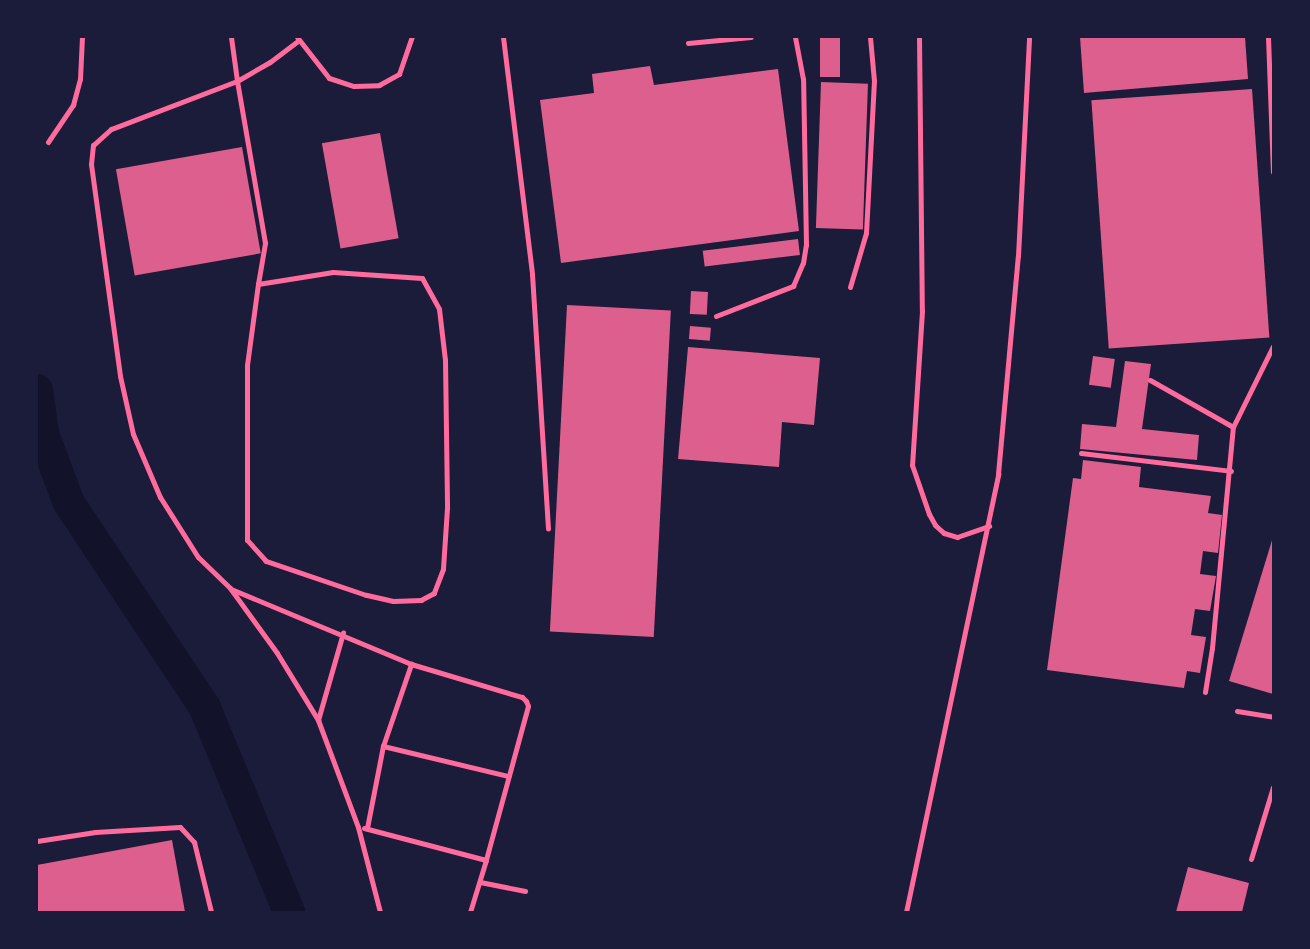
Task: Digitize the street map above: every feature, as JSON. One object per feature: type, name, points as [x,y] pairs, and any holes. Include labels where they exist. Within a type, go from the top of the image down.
[{"type":"lane","points":[[48,142],[73,105],[80,79],[82,37]]},
{"type":"lane","points":[[231,37],[265,243],[258,284],[247,365],[247,540],[267,561],[366,595],[393,601],[421,600],[434,593],[443,569],[447,508],[445,360],[439,309],[422,278],[333,272],[258,284]]},
{"type":"lane","points":[[380,912],[358,827],[318,720],[276,653],[230,589],[198,557],[160,497],[132,434],[120,376],[91,153],[98,137],[111,129],[237,81],[270,62],[298,38],[329,78],[354,86],[379,85],[399,74],[412,37]]},
{"type":"lane","points":[[503,37],[532,274],[548,528]]},
{"type":"lane","points":[[688,43],[751,37]]},
{"type":"lane","points":[[716,316],[793,286],[803,263],[806,245],[803,79],[795,37]]},
{"type":"lane","points":[[850,287],[866,233],[874,81],[870,37]]},
{"type":"lane","points":[[919,37],[922,311],[912,465],[929,514],[943,533],[957,537],[989,526]]},
{"type":"lane","points":[[906,912],[998,474],[1017,270],[1029,37]]},
{"type":"lane","points":[[1268,37],[1273,172]]},
{"type":"lane","points":[[1205,692],[1231,471],[1233,427],[1273,346]]},
{"type":"lane","points":[[1150,380],[1233,427]]},
{"type":"lane","points":[[1081,453],[1231,471]]},
{"type":"lane","points":[[230,589],[344,633],[411,664],[522,697],[526,701],[509,776],[470,912]]},
{"type":"lane","points":[[318,720],[344,633]]},
{"type":"lane","points":[[367,828],[383,746],[411,664]]},
{"type":"lane","points":[[1237,711],[1273,717]]},
{"type":"lane","points":[[383,746],[509,776]]},
{"type":"lane","points":[[1251,859],[1273,787]]},
{"type":"lane","points":[[37,841],[95,832],[180,827],[194,842],[211,912]]},
{"type":"lane","points":[[358,827],[486,860]]},
{"type":"lane","points":[[480,882],[525,891]]},
{"type":"building","points":[[820,37],[840,37],[840,77],[820,77]]},
{"type":"building","points":[[1080,37],[1245,37],[1248,79],[1084,93]]},
{"type":"building","points":[[650,66],[654,85],[778,69],[799,231],[561,263],[540,100],[594,93],[592,74]]},
{"type":"building","points":[[821,82],[868,84],[863,230],[816,228]]},
{"type":"building","points":[[1252,89],[1269,337],[1109,349],[1091,100]]},
{"type":"building","points":[[380,133],[399,238],[340,249],[322,143]]},
{"type":"building","points":[[242,147],[261,253],[135,276],[116,169]]},
{"type":"building","points":[[798,239],[800,255],[705,267],[703,251]]},
{"type":"building","points":[[691,291],[708,292],[707,315],[690,314]]},
{"type":"building","points":[[567,305],[671,310],[654,637],[550,632]]},
{"type":"building","points":[[690,326],[711,328],[710,341],[689,339]]},
{"type":"building","points":[[688,347],[820,358],[814,425],[782,422],[779,467],[678,459]]},
{"type":"building","points":[[1093,356],[1115,359],[1111,388],[1089,385]]},
{"type":"building","points":[[1125,361],[1151,364],[1142,429],[1199,435],[1197,460],[1080,449],[1082,424],[1116,427]]},
{"type":"building","points":[[1083,460],[1141,467],[1139,487],[1211,496],[1208,513],[1222,515],[1218,553],[1203,551],[1200,574],[1216,576],[1210,611],[1195,609],[1191,635],[1206,637],[1200,673],[1187,671],[1184,688],[1047,670],[1073,478],[1081,479]]},
{"type":"building","points":[[1273,537],[1273,694],[1229,681]]},
{"type":"building","points":[[172,840],[185,912],[37,912],[37,865]]},
{"type":"building","points":[[1188,867],[1249,883],[1242,912],[1176,912]]},
{"type":"waterway","points":[[37,390],[43,434],[69,503],[205,708],[289,912]]}]
